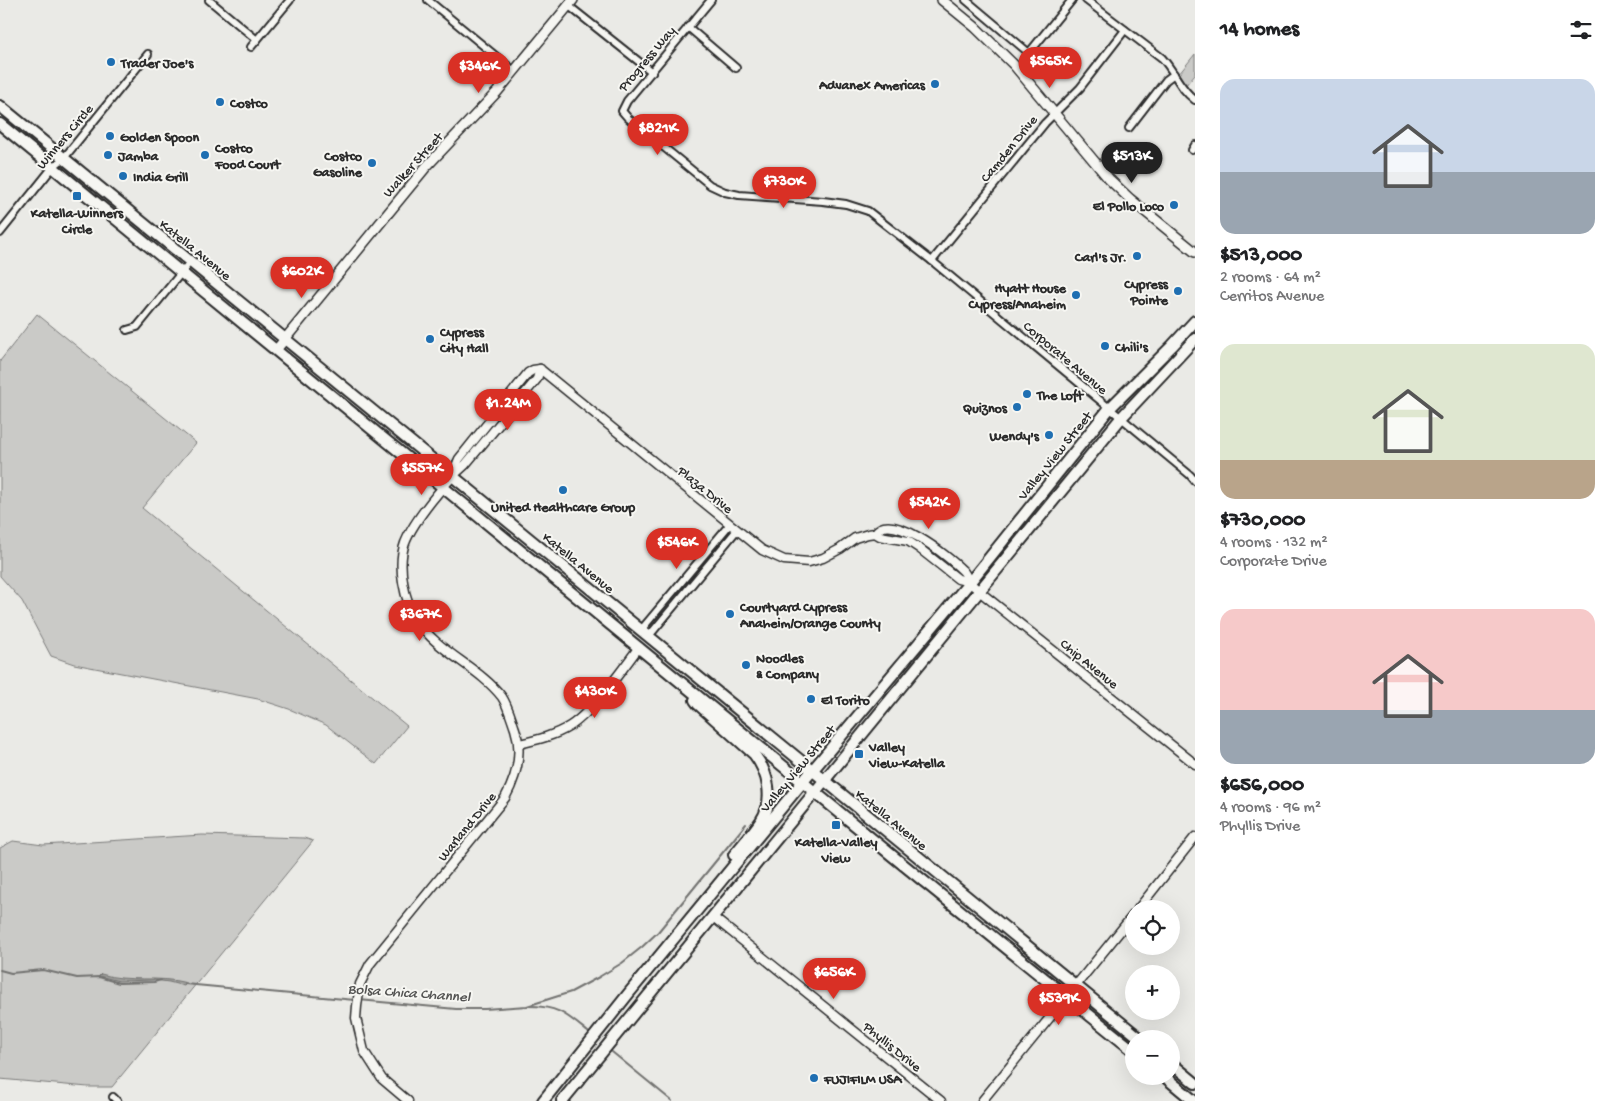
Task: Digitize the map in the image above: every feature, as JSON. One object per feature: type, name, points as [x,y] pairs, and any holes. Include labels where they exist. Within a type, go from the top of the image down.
[{"type":"main road","points":[[942,0],[998,48],[1109,179],[1130,199],[1195,252]]},
{"type":"main road","name":"Walker Street","points":[[276,350],[426,167],[497,92],[571,3]]},
{"type":"main road","name":"Katella Avenue","points":[[0,106],[1130,1030]]},
{"type":"main road","name":"Katella Avenue","points":[[0,124],[1125,1044]]},
{"type":"main road","name":"Valley View Street","points":[[543,1101],[705,901],[970,582],[1109,409],[1195,321]]},
{"type":"main road","name":"Valley View Street","points":[[562,1101],[1120,418],[1195,340]]},
{"type":"main road","points":[[627,638],[636,637],[644,640],[645,633]]},
{"type":"main road","points":[[639,647],[644,645],[664,649]]},
{"type":"main road","points":[[685,684],[698,704],[754,754],[763,767],[768,786],[768,804],[762,820],[709,889],[705,901]]},
{"type":"main road","points":[[1180,1070],[1195,1083]]},
{"type":"main road","points":[[1175,1085],[1194,1101]]},
{"type":"street","points":[[209,0],[257,40]]},
{"type":"street","points":[[251,47],[290,0]]},
{"type":"street","points":[[428,0],[514,71]]},
{"type":"street","name":"Progress Way","points":[[711,0],[627,101],[622,111],[642,130],[710,185],[725,192],[739,195],[846,204],[868,211]]},
{"type":"street","points":[[966,0],[1029,53],[1072,0]]},
{"type":"street","points":[[1086,0],[1162,58],[1182,89],[1195,100]]},
{"type":"street","points":[[571,3],[652,72]]},
{"type":"street","points":[[688,27],[736,68]]},
{"type":"street","name":"Camden Drive","points":[[932,261],[1054,113],[1080,88],[1125,30]]},
{"type":"street","name":"Winners Circle","points":[[0,233],[64,158],[148,54]]},
{"type":"street","points":[[1128,128],[1166,80],[1174,74]]},
{"type":"street","name":"Corporate Avenue","points":[[868,211],[932,261],[1195,481]]},
{"type":"street","points":[[127,330],[137,327],[190,262]]},
{"type":"street","name":"Warland Drive","points":[[408,1101],[382,1079],[364,1051],[356,1018],[356,1006],[363,977],[370,964],[505,798],[515,777],[519,744],[503,698],[493,687],[432,637],[417,621],[410,608],[402,580],[405,544],[414,525],[443,486],[465,465],[531,387],[537,379],[540,369]]},
{"type":"street","name":"Plaza Drive","points":[[540,369],[737,530],[772,556],[795,562],[809,562],[823,558],[855,538],[875,533],[878,529],[886,527],[912,533],[925,540],[963,570],[970,582]]},
{"type":"street","points":[[645,633],[730,524]]},
{"type":"street","points":[[645,633],[737,530]]},
{"type":"street","name":"Chip Avenue","points":[[970,582],[1195,764]]},
{"type":"street","points":[[519,744],[545,738],[578,721],[639,647]]},
{"type":"street","points":[[1145,900],[1195,837]]},
{"type":"street","name":"Phyllis Drive","points":[[713,917],[941,1101]]},
{"type":"street","points":[[982,1101],[1125,925]]},
{"type":"shaded area","points":[[1195,54],[1195,74],[1185,86],[1179,74]]},
{"type":"shaded area","points":[[37,314],[196,443],[142,508],[407,726],[376,764],[326,725],[289,709],[258,699],[74,664],[51,656],[22,601],[0,576],[0,361]]},
{"type":"shaded area","points":[[202,835],[304,838],[313,841],[112,1087],[88,1087],[0,1079],[0,848],[13,841],[43,845]]},
{"type":"shaded area","points":[[101,974],[112,977],[165,979],[187,983],[184,986],[154,980],[119,981],[99,976]]},
{"type":"waterway","name":"Bolsa Chica Channel","points":[[359,1000],[456,1009],[485,1009],[527,1006],[571,992],[622,963],[658,932],[746,824]]},
{"type":"waterway","name":"Bolsa Chica Channel","points":[[0,970],[11,973],[43,970],[77,978],[99,977],[119,983],[161,980]]},
{"type":"waterway","name":"Bolsa Chica Channel","points":[[185,984],[355,1000]]},
{"type":"waterway","points":[[528,1006],[538,1006],[561,1012],[588,1032]]},
{"type":"waterway","points":[[612,1052],[672,1101]]},
{"type":"place","name":"Trader Joe's","points":[[111,62]]},
{"type":"place","name":"Advanex Americas","points":[[935,84]]},
{"type":"place","name":"Costco","points":[[220,102]]},
{"type":"place","name":"Golden Spoon","points":[[110,136]]},
{"type":"place","name":"Jamba","points":[[108,155]]},
{"type":"place","name":"Costco Food Court","points":[[205,155]]},
{"type":"place","name":"Costco Gasoline","points":[[372,163]]},
{"type":"place","name":"India Grill","points":[[123,176]]},
{"type":"place","name":"Katella-Winners Circle","points":[[77,196]]},
{"type":"place","name":"El Pollo Loco","points":[[1174,205]]},
{"type":"place","name":"Carl's Jr.","points":[[1137,256]]},
{"type":"place","name":"Cypress Pointe","points":[[1178,291]]},
{"type":"place","name":"Hyatt House Cypress/Anaheim","points":[[1076,295]]},
{"type":"place","name":"Cypress City Hall","points":[[430,339]]},
{"type":"place","name":"Chili's","points":[[1105,346]]},
{"type":"place","name":"The Loft","points":[[1027,394]]},
{"type":"place","name":"Quiznos","points":[[1017,407]]},
{"type":"place","name":"Wendy's","points":[[1049,435]]},
{"type":"place","name":"United Healthcare Group","points":[[563,490]]},
{"type":"place","name":"Courtyard Cypress Anaheim/Orange County","points":[[730,614]]},
{"type":"place","name":"Noodles & Company","points":[[746,665]]},
{"type":"place","name":"El Torito","points":[[811,699]]},
{"type":"place","name":"Valley View-Katella","points":[[859,754]]},
{"type":"place","name":"Katella-Valley View","points":[[836,825]]},
{"type":"place","name":"FUJIFILM USA","points":[[814,1078]]}]
